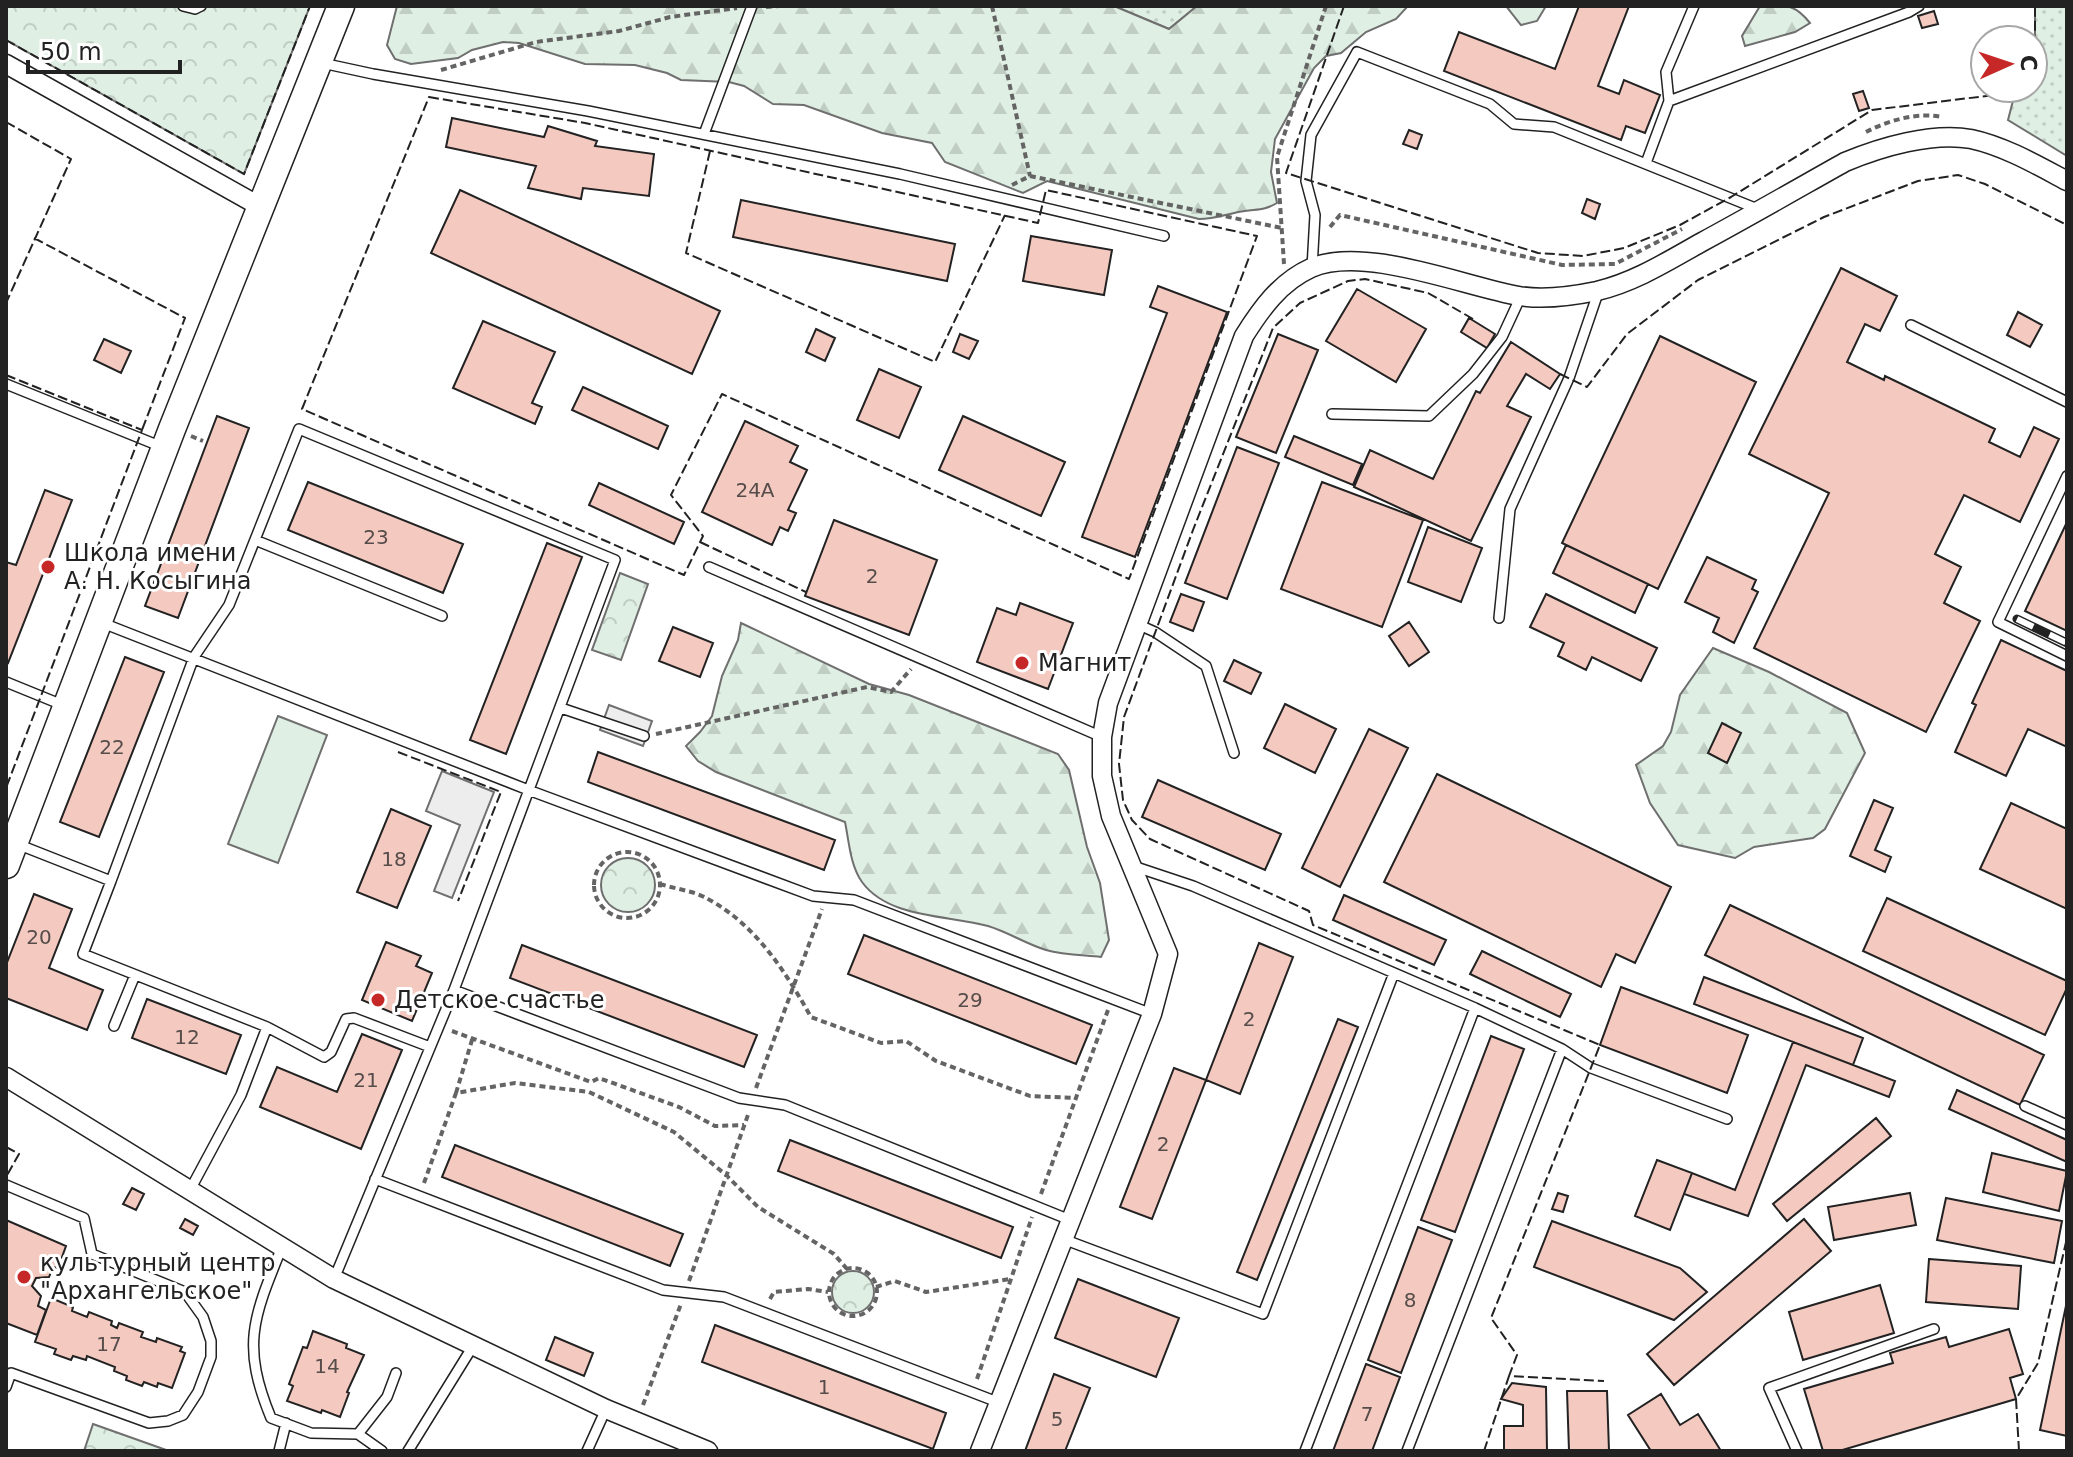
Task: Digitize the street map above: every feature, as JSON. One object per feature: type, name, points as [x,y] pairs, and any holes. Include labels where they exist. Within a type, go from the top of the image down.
[{"type":"street","points":[[10,854],[164,448],[341,6]]},
{"type":"street","points":[[6,64],[261,207]]},
{"type":"street","points":[[980,1451],[1152,1014],[1168,954],[1111,816],[1102,776],[1102,737],[1108,703],[1244,336],[1263,306],[1285,284],[1312,268],[1345,261],[1410,269],[1521,296],[1562,297],[1599,290],[1640,276],[1857,157],[1881,147],[1932,139],[1970,139],[2013,154],[2067,181]]},
{"type":"street","points":[[6,1077],[334,1279],[606,1409],[708,1451]]},
{"type":"lane","points":[[183,6],[195,9],[201,6]]},
{"type":"lane","points":[[1646,163],[1669,101],[1666,72],[1694,6]]},
{"type":"lane","points":[[1669,101],[1919,6]]},
{"type":"lane","points":[[704,134],[752,7]]},
{"type":"lane","points":[[1312,268],[1315,215],[1306,181],[1311,135],[1357,52],[1490,104],[1514,124],[1554,127],[1760,210]]},
{"type":"lane","points":[[319,62],[900,174],[1164,236]]},
{"type":"lane","points":[[1499,618],[1510,509],[1569,378],[1599,290]]},
{"type":"lane","points":[[1332,414],[1429,416],[1473,374],[1502,337],[1521,296]]},
{"type":"lane","points":[[1911,325],[2067,402]]},
{"type":"lane","points":[[6,384],[164,448]]},
{"type":"lane","points":[[334,1279],[454,990],[615,560],[299,429],[229,605],[194,657],[83,954],[267,1027],[324,1057],[331,1052],[346,1019],[354,1018],[430,1047]]},
{"type":"lane","points":[[2067,476],[1998,622],[2067,656]]},
{"type":"lane","points":[[255,540],[442,616]]},
{"type":"lane","points":[[709,567],[1102,737]]},
{"type":"lane","points":[[98,621],[531,791],[813,896],[854,900],[1152,1014]]},
{"type":"lane","points":[[1137,624],[1155,632],[1206,666],[1234,753]]},
{"type":"lane","points":[[6,682],[65,706]]},
{"type":"lane","points":[[561,708],[644,736]]},
{"type":"lane","points":[[10,854],[111,881]]},
{"type":"lane","points":[[1133,866],[1193,886],[1475,1008],[1562,1049],[1591,1068],[1727,1119]]},
{"type":"lane","points":[[1063,1239],[1263,1314],[1394,973]]},
{"type":"lane","points":[[114,1026],[135,975]]},
{"type":"lane","points":[[454,990],[739,1098],[785,1105],[1070,1220]]},
{"type":"lane","points":[[1305,1451],[1475,1008]]},
{"type":"lane","points":[[190,1190],[241,1095],[267,1027]]},
{"type":"lane","points":[[1407,1451],[1562,1049]]},
{"type":"lane","points":[[2025,1106],[2067,1125]]},
{"type":"lane","points":[[375,1179],[663,1290],[724,1297],[1000,1403]]},
{"type":"lane","points":[[6,1185],[84,1218],[92,1254],[185,1292],[203,1317],[211,1341],[211,1357],[198,1392],[183,1415],[168,1421],[149,1423],[11,1373],[6,1387]]},
{"type":"lane","points":[[282,1247],[265,1289],[253,1335],[252,1358],[258,1386],[271,1418],[311,1433],[358,1434],[382,1451]]},
{"type":"lane","points":[[1797,1451],[1769,1388],[1934,1329]]},
{"type":"lane","points":[[408,1451],[473,1346]]},
{"type":"lane","points":[[358,1434],[387,1397],[396,1373]]},
{"type":"lane","points":[[587,1451],[606,1409]]},
{"type":"lane","points":[[279,1451],[286,1423]]},
{"type":"path","points":[[408,80],[536,42],[619,31],[670,17],[779,6]]},
{"type":"path","points":[[992,6],[1030,176]]},
{"type":"path","points":[[1285,284],[1277,157],[1326,6]]},
{"type":"path","points":[[990,196],[1030,176],[1282,228]]},
{"type":"path","points":[[644,736],[867,687],[891,692],[921,659]]},
{"type":"path","points":[[626,852],[650,861],[660,884],[656,901],[651,907],[628,918],[605,909],[595,886],[604,862],[618,853],[626,852]]},
{"type":"path","points":[[660,884],[707,898],[752,930],[793,985],[811,1017],[881,1043],[906,1041],[936,1061],[1030,1096],[1076,1098]]},
{"type":"path","points":[[637,1422],[753,1100],[764,1061],[826,897]]},
{"type":"path","points":[[439,1026],[591,1082],[599,1078],[679,1107],[715,1126],[744,1125]]},
{"type":"path","points":[[420,1196],[472,1040]]},
{"type":"path","points":[[456,1093],[515,1083],[589,1092],[674,1132],[726,1175],[758,1207],[834,1254],[847,1269],[865,1272],[876,1287],[874,1305],[859,1316],[846,1315],[836,1309],[829,1292],[833,1280],[847,1269]]},
{"type":"path","points":[[876,1287],[895,1281],[926,1292],[1010,1279]]},
{"type":"path","points":[[764,1313],[774,1292],[808,1289],[829,1292]]},
{"type":"green space","points":[[6,6],[310,6],[244,174],[6,40]]},
{"type":"green space","points":[[397,6],[1114,6],[1169,29],[1197,6],[1408,6],[1396,19],[1366,32],[1341,53],[1326,56],[1314,68],[1275,139],[1271,172],[1277,203],[1262,209],[1199,219],[1047,181],[1023,193],[945,162],[932,143],[882,133],[804,105],[773,104],[744,86],[729,82],[681,80],[635,65],[585,64],[519,43],[503,42],[472,50],[458,58],[411,64],[395,59],[387,45]]},
{"type":"green space","points":[[1114,6],[1197,6],[1169,29]]},
{"type":"green space","points":[[1506,6],[1546,6],[1537,21],[1521,25]]},
{"type":"green space","points":[[1760,6],[1793,8],[1810,23],[1795,32],[1745,46],[1742,36]]},
{"type":"green space","points":[[2035,6],[2067,6],[2067,156],[2008,120],[2012,104],[2049,104],[2049,24],[2035,24]]},
{"type":"green space","points":[[620,573],[648,584],[621,660],[592,650]]},
{"type":"green space","points":[[741,623],[869,684],[909,695],[1058,754],[1069,770],[1087,847],[1100,883],[1109,940],[1101,957],[1046,950],[988,926],[920,914],[888,903],[874,894],[858,875],[850,853],[845,822],[716,772],[698,761],[686,746],[712,716]]},
{"type":"green space","points":[[1713,648],[1769,672],[1847,713],[1865,753],[1825,829],[1813,838],[1754,847],[1735,858],[1678,845],[1650,803],[1636,765],[1663,746],[1671,732],[1680,695]]},
{"type":"green space","points":[[278,716],[327,735],[278,863],[228,844]]},
{"type":"green space","points":[[628,858],[647,866],[655,885],[647,904],[628,912],[609,904],[601,885],[609,866]]},
{"type":"green space","points":[[853,1271],[868,1277],[874,1292],[868,1307],[853,1313],[838,1307],[832,1292],[838,1277]]},
{"type":"green space","points":[[93,1424],[169,1451],[84,1451]]},
{"type":"shaded area","points":[[609,705],[652,721],[643,746],[600,730]]},
{"type":"shaded area","points":[[442,771],[494,792],[452,898],[434,891],[460,825],[426,811]]},
{"type":"building","points":[[1579,6],[1629,6],[1598,86],[1619,94],[1624,80],[1660,95],[1645,133],[1626,126],[1621,140],[1444,71],[1459,32],[1555,69]]},
{"type":"building","points":[[1934,11],[1938,24],[1922,28],[1918,16]]},
{"type":"building","points":[[1863,91],[1869,108],[1859,111],[1853,94]]},
{"type":"building","points":[[452,118],[544,137],[548,126],[597,141],[595,146],[654,154],[649,196],[583,188],[581,199],[528,188],[536,166],[446,147]]},
{"type":"building","points":[[1409,130],[1422,135],[1417,149],[1403,144]]},
{"type":"building","points":[[460,190],[720,311],[692,374],[431,253]]},
{"type":"building","points":[[1587,199],[1600,204],[1595,219],[1582,213]]},
{"type":"building","points":[[741,200],[955,244],[947,281],[733,237]]},
{"type":"building","points":[[1031,236],[1112,250],[1104,295],[1023,281]]},
{"type":"building","points":[[1841,268],[1897,296],[1880,331],[1865,324],[1847,362],[1884,380],[1885,376],[1995,429],[1989,442],[2020,457],[2034,427],[2059,439],[2020,522],[1964,495],[1935,554],[1961,567],[1944,603],[1980,621],[1926,732],[1754,648],[1829,493],[1749,454]]},
{"type":"building","points":[[1158,286],[1227,312],[1135,557],[1082,537],[1167,313],[1150,307]]},
{"type":"building","points":[[1357,289],[1426,329],[1396,382],[1326,341]]},
{"type":"building","points":[[2018,312],[2042,325],[2030,347],[2007,335]]},
{"type":"building","points":[[1469,318],[1495,334],[1487,348],[1461,332]]},
{"type":"building","points":[[483,321],[555,352],[532,403],[542,407],[535,424],[453,388]]},
{"type":"building","points":[[816,329],[835,338],[825,361],[806,352]]},
{"type":"building","points":[[960,334],[978,341],[969,359],[953,352]]},
{"type":"building","points":[[1278,334],[1318,350],[1276,453],[1236,437]]},
{"type":"building","points":[[1660,336],[1756,382],[1658,589],[1562,543]]},
{"type":"building","points":[[104,339],[131,351],[121,373],[94,360]]},
{"type":"building","points":[[1511,342],[1560,374],[1550,389],[1526,374],[1507,406],[1531,417],[1471,541],[1354,487],[1370,450],[1433,479],[1476,391],[1480,393]]},
{"type":"building","points":[[879,369],[921,387],[899,438],[857,420]]},
{"type":"building","points":[[583,387],[668,426],[658,449],[572,410]]},
{"type":"building","points":[[217,416],[249,428],[178,618],[145,606]]},
{"type":"building","points":[[963,416],[1065,462],[1041,516],[939,470]]},
{"type":"building","points":[[745,421],[798,446],[790,462],[807,470],[788,510],[796,513],[788,531],[780,527],[772,545],[702,512]]},
{"type":"building","points":[[1294,436],[1362,464],[1353,485],[1285,457]]},
{"type":"building","points":[[1237,447],[1279,463],[1227,599],[1185,583]]},
{"type":"building","points":[[308,482],[463,544],[443,593],[288,530]]},
{"type":"building","points":[[1322,482],[1423,520],[1382,627],[1281,589]]},
{"type":"building","points":[[599,483],[684,522],[674,544],[589,505]]},
{"type":"building","points":[[45,490],[72,500],[8,663],[6,562],[16,565]]},
{"type":"building","points":[[834,520],[937,560],[909,635],[805,596]]},
{"type":"building","points":[[2067,522],[2067,631],[2025,611]]},
{"type":"building","points":[[1428,527],[1482,548],[1461,602],[1408,582]]},
{"type":"building","points":[[547,543],[582,557],[506,754],[470,740]]},
{"type":"building","points":[[1566,545],[1648,584],[1635,613],[1553,573]]},
{"type":"building","points":[[1707,557],[1756,580],[1752,589],[1758,592],[1734,643],[1713,632],[1719,618],[1685,602]]},
{"type":"building","points":[[1181,594],[1204,602],[1193,631],[1170,622]]},
{"type":"building","points":[[1546,594],[1657,648],[1641,681],[1592,657],[1586,670],[1558,656],[1564,643],[1530,627]]},
{"type":"building","points":[[1020,603],[1073,623],[1048,689],[977,662],[997,608],[1016,615]]},
{"type":"building","points":[[1409,622],[1429,652],[1409,666],[1389,636]]},
{"type":"building","points":[[673,627],[713,643],[700,677],[659,661]]},
{"type":"building","points":[[2001,640],[2067,671],[2067,747],[2028,729],[2006,776],[1955,752],[1976,705],[1972,703]]},
{"type":"building","points":[[125,657],[164,672],[99,837],[60,822]]},
{"type":"building","points":[[1234,660],[1261,673],[1251,694],[1224,681]]},
{"type":"building","points":[[1285,704],[1336,729],[1315,773],[1264,748]]},
{"type":"building","points":[[1722,723],[1741,733],[1727,763],[1708,753]]},
{"type":"building","points":[[1369,729],[1408,748],[1340,887],[1302,868]]},
{"type":"building","points":[[598,752],[835,840],[824,870],[588,782]]},
{"type":"building","points":[[1437,774],[1671,887],[1635,963],[1616,954],[1601,987],[1384,882]]},
{"type":"building","points":[[1158,780],[1281,834],[1265,870],[1142,817]]},
{"type":"building","points":[[1874,800],[1893,808],[1875,850],[1891,857],[1885,872],[1850,856]]},
{"type":"building","points":[[2011,803],[2067,829],[2067,909],[1980,869]]},
{"type":"building","points":[[391,809],[431,826],[397,908],[357,892]]},
{"type":"building","points":[[34,894],[72,909],[49,968],[103,990],[87,1030],[6,998],[6,965]]},
{"type":"building","points":[[1344,895],[1446,940],[1434,965],[1333,920]]},
{"type":"building","points":[[1887,898],[2067,981],[2067,988],[2045,1035],[1863,951]]},
{"type":"building","points":[[1730,905],[2044,1055],[2020,1105],[1705,955]]},
{"type":"building","points":[[864,935],[1092,1025],[1076,1064],[848,974]]},
{"type":"building","points":[[386,942],[421,956],[416,966],[432,973],[412,1021],[362,1000]]},
{"type":"building","points":[[1259,943],[1293,957],[1240,1094],[1206,1080]]},
{"type":"building","points":[[522,945],[757,1035],[744,1067],[510,978]]},
{"type":"building","points":[[1482,951],[1571,994],[1560,1017],[1470,974]]},
{"type":"building","points":[[1704,977],[1863,1038],[1853,1065],[1694,1004]]},
{"type":"building","points":[[1621,987],[1748,1035],[1727,1093],[1600,1045]]},
{"type":"building","points":[[147,999],[241,1035],[226,1074],[132,1038]]},
{"type":"building","points":[[1338,1019],[1358,1027],[1257,1280],[1237,1272]]},
{"type":"building","points":[[362,1034],[402,1050],[361,1149],[260,1107],[277,1067],[337,1092]]},
{"type":"building","points":[[1491,1036],[1524,1049],[1455,1232],[1421,1220]]},
{"type":"building","points":[[1793,1042],[1895,1081],[1889,1097],[1806,1065],[1748,1216],[1684,1194],[1692,1173],[1735,1190]]},
{"type":"building","points":[[1174,1068],[1206,1080],[1152,1219],[1120,1207]]},
{"type":"building","points":[[1957,1090],[2067,1140],[2067,1162],[1949,1109]]},
{"type":"building","points":[[1876,1118],[1891,1136],[1787,1221],[1773,1204]]},
{"type":"building","points":[[790,1140],[1013,1227],[1001,1258],[778,1171]]},
{"type":"building","points":[[455,1145],[683,1234],[670,1266],[442,1177]]},
{"type":"building","points":[[1992,1153],[2067,1171],[2059,1211],[1983,1192]]},
{"type":"building","points":[[1657,1160],[1692,1173],[1670,1230],[1635,1216]]},
{"type":"building","points":[[132,1188],[144,1194],[136,1210],[123,1204]]},
{"type":"building","points":[[1558,1193],[1568,1196],[1563,1212],[1552,1209]]},
{"type":"building","points":[[1910,1193],[1916,1225],[1834,1240],[1828,1207]]},
{"type":"building","points":[[1946,1198],[2062,1221],[2054,1263],[1937,1240]]},
{"type":"building","points":[[185,1219],[198,1226],[193,1235],[180,1228]]},
{"type":"building","points":[[1804,1219],[1831,1251],[1674,1385],[1647,1354]]},
{"type":"building","name":"культурный центр \"Архангельское\"","points":[[6,1220],[66,1246],[58,1268],[53,1267],[49,1277],[36,1278],[32,1286],[41,1296],[38,1306],[46,1310],[37,1335],[6,1323]]},
{"type":"building","points":[[1552,1221],[1680,1268],[1707,1292],[1674,1320],[1534,1267]]},
{"type":"building","points":[[1418,1227],[1452,1240],[1401,1373],[1368,1360]]},
{"type":"building","points":[[1929,1259],[2021,1266],[2018,1309],[1926,1302]]},
{"type":"building","points":[[1078,1279],[1179,1318],[1156,1377],[1055,1338]]},
{"type":"building","points":[[1880,1285],[1894,1333],[1803,1360],[1789,1312]]},
{"type":"building","points":[[51,1298],[87,1317],[89,1312],[112,1321],[111,1325],[117,1328],[119,1323],[143,1332],[141,1337],[156,1342],[157,1338],[182,1347],[180,1351],[185,1353],[172,1388],[144,1382],[142,1386],[126,1380],[127,1376],[114,1371],[115,1367],[87,1356],[86,1360],[73,1356],[71,1360],[54,1354],[56,1349],[35,1342]]},
{"type":"building","points":[[2067,1301],[2067,1436],[2040,1430]]},
{"type":"building","points":[[715,1325],[946,1413],[933,1449],[702,1362]]},
{"type":"building","points":[[2009,1329],[2023,1374],[2010,1378],[2016,1399],[1839,1451],[1823,1451],[1804,1389],[1893,1363],[1890,1353],[1946,1337],[1949,1347]]},
{"type":"building","points":[[313,1331],[347,1344],[346,1348],[364,1355],[347,1392],[340,1417],[287,1401],[293,1386],[289,1384],[303,1347],[307,1348]]},
{"type":"building","points":[[555,1337],[593,1353],[584,1376],[546,1360]]},
{"type":"building","points":[[1366,1364],[1400,1377],[1372,1451],[1333,1451]]},
{"type":"building","points":[[1054,1374],[1090,1388],[1065,1451],[1025,1451]]},
{"type":"building","points":[[1512,1383],[1546,1387],[1547,1451],[1504,1451],[1504,1426],[1523,1426],[1523,1405],[1501,1399]]},
{"type":"building","points":[[1567,1391],[1607,1391],[1609,1451],[1569,1451]]},
{"type":"building","points":[[1661,1394],[1680,1425],[1698,1414],[1721,1451],[1651,1451],[1628,1415]]},
{"type":"railway","points":[[2017,619],[2067,643]]},
{"type":"fence","points":[[6,40],[244,174],[310,6]]},
{"type":"fence","points":[[1344,6],[1286,173],[1538,253],[1583,256],[1624,248],[1680,225],[1872,110],[2035,90],[2035,6]]},
{"type":"fence","points":[[429,97],[585,123],[1038,223],[1046,190],[1257,236],[1129,579],[722,394],[671,495],[703,536],[684,575],[302,409],[429,97]]},
{"type":"fence","points":[[6,122],[71,159],[6,303]]},
{"type":"fence","points":[[710,151],[686,253],[935,362],[1005,215]]},
{"type":"fence","points":[[1560,374],[1587,387],[1627,334],[1698,280],[1824,217],[1918,181],[1958,175],[1985,184],[2067,225]]},
{"type":"fence","points":[[34,238],[185,318],[142,430]]},
{"type":"fence","points":[[1473,319],[1428,293],[1365,279],[1348,281],[1300,303],[1273,328],[1193,530],[1124,717],[1119,764],[1123,800],[1132,820],[1150,839],[1309,911],[1313,925],[1600,1045],[1491,1318],[1517,1355],[1509,1376]]},
{"type":"fence","points":[[6,375],[142,430],[6,788]]},
{"type":"fence","points":[[700,542],[806,592]]},
{"type":"fence","points":[[398,752],[501,792],[458,901]]},
{"type":"fence","points":[[6,1147],[19,1154],[6,1177]]},
{"type":"fence","points":[[2019,1451],[2016,1399],[2038,1363],[2067,1238]]},
{"type":"fence","points":[[1484,1451],[1509,1376],[1604,1381]]},
{"type":"place","name":"Школа имени А. Н. Косыгина","points":[[48,567]]},
{"type":"place","name":"Магнит","points":[[1022,663]]},
{"type":"place","name":"Детское счастье","points":[[378,1000]]},
{"type":"place","name":"культурный центр \"Архангельское\"","points":[[24,1277]]}]
